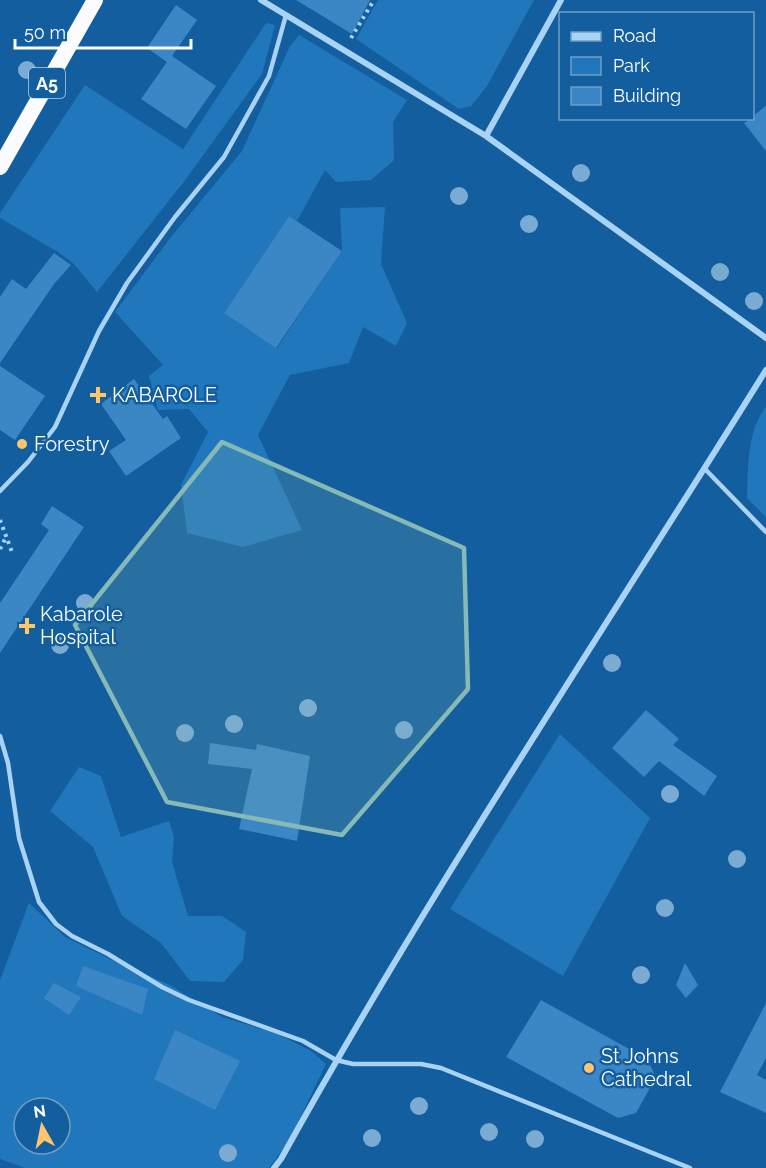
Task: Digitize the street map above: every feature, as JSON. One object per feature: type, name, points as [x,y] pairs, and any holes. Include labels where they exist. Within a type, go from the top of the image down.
[{"type":"highway","name":"A5","points":[[0,166],[95,0]]},
{"type":"street","points":[[261,0],[486,136],[766,339]]},
{"type":"street","points":[[486,136],[561,0]]},
{"type":"street","points":[[274,1168],[468,841],[766,370]]},
{"type":"lane","points":[[0,491],[28,462],[55,427],[99,331],[127,283],[175,217],[224,156],[269,76],[286,15]]},
{"type":"lane","points":[[705,469],[766,532]]},
{"type":"lane","points":[[0,736],[8,763],[19,838],[39,902],[56,924],[72,936],[189,1000],[303,1041],[336,1060],[353,1064],[421,1064],[441,1068],[690,1168]]},
{"type":"path","points":[[344,50],[374,0]]},
{"type":"path","points":[[0,520],[12,552]]},
{"type":"path","points":[[0,549],[6,537]]},
{"type":"highlighted area","points":[[222,442],[464,548],[468,689],[342,835],[167,802],[75,625]]},
{"type":"green space","points":[[378,0],[534,0],[487,86],[471,106],[459,109],[356,39]]},
{"type":"green space","points":[[266,23],[275,25],[262,74],[186,179],[97,292],[74,264],[0,218],[0,213],[85,85],[183,149]]},
{"type":"green space","points":[[299,35],[407,100],[393,122],[394,160],[371,180],[336,182],[325,170],[297,221],[289,216],[224,313],[277,348],[342,251],[340,208],[385,207],[381,264],[407,323],[396,346],[363,327],[349,363],[290,375],[258,435],[302,530],[243,547],[187,533],[181,485],[208,432],[189,409],[158,410],[149,376],[163,365],[115,312],[171,237],[242,151],[290,46]]},
{"type":"green space","points":[[766,407],[766,517],[747,498],[748,463],[752,438]]},
{"type":"green space","points":[[560,734],[650,818],[563,976],[450,909]]},
{"type":"green space","points":[[79,767],[101,776],[121,837],[169,821],[174,837],[172,862],[188,916],[222,916],[246,932],[243,960],[224,982],[190,981],[161,943],[122,916],[93,847],[50,811]]},
{"type":"green space","points":[[29,903],[65,937],[122,965],[168,984],[222,1017],[278,1034],[311,1051],[326,1064],[289,1141],[269,1168],[25,1168],[0,1159],[0,980]]},
{"type":"building","points":[[296,0],[370,0],[352,34]]},
{"type":"building","points":[[176,5],[197,20],[172,56],[216,86],[186,129],[141,99],[167,62],[147,48]]},
{"type":"building","points":[[766,106],[766,151],[744,123],[754,120],[754,115]]},
{"type":"building","points":[[289,216],[342,251],[276,348],[224,313]]},
{"type":"building","points":[[54,253],[71,265],[54,284],[0,363],[0,297],[12,279],[26,289]]},
{"type":"building","points":[[0,366],[45,396],[15,440],[0,430]]},
{"type":"building","points":[[134,379],[163,419],[167,416],[181,438],[126,476],[109,451],[126,440],[101,404]]},
{"type":"building","name":"Kabarole Hospital","points":[[52,506],[84,527],[0,653],[0,603],[49,530],[41,524]]},
{"type":"building","points":[[646,710],[679,739],[673,745],[717,776],[704,796],[659,761],[644,777],[612,748]]},
{"type":"building","points":[[210,743],[256,750],[257,744],[310,756],[297,841],[239,829],[252,769],[208,764]]},
{"type":"building","points":[[685,963],[698,985],[686,998],[676,985]]},
{"type":"building","points":[[83,966],[148,989],[142,1015],[76,986]]},
{"type":"building","points":[[54,983],[81,997],[69,1015],[44,998]]},
{"type":"building","name":"St Johns Cathedral","points":[[541,1000],[647,1059],[656,1077],[636,1113],[618,1118],[506,1057]]},
{"type":"building","points":[[766,1003],[766,1058],[757,1075],[766,1080],[766,1113],[720,1092]]},
{"type":"building","points":[[175,1030],[240,1061],[215,1110],[154,1079]]},
{"type":"place","name":"KABAROLE","points":[[98,395]]},
{"type":"place","name":"Forestry","points":[[22,444]]},
{"type":"place","name":"Kabarole Hospital","points":[[27,626]]},
{"type":"place","name":"St Johns Cathedral","points":[[589,1068]]}]
